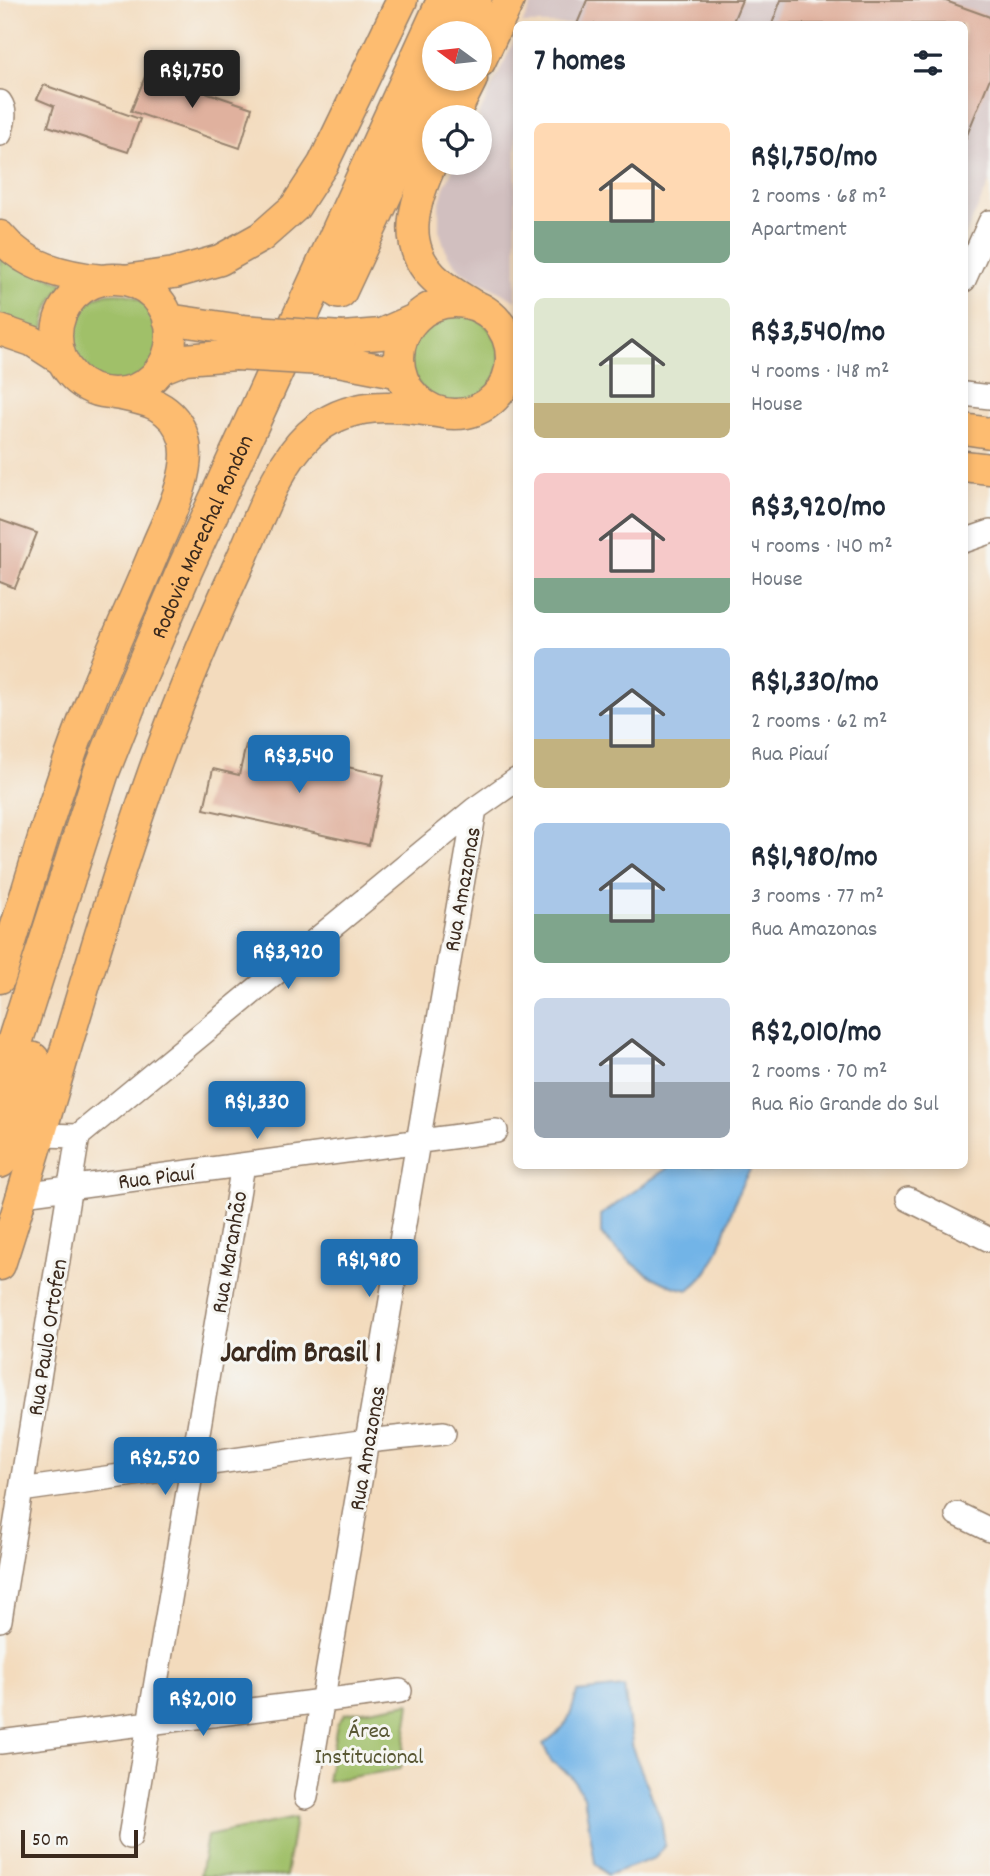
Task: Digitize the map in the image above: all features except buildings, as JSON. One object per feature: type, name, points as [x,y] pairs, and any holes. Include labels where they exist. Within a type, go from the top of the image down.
[{"type":"highway","name":"Rodovia Marechal Rondon","points":[[0,1088],[102,773],[137,682],[185,569],[445,0]]},
{"type":"highway","points":[[464,21],[474,0]]},
{"type":"highway","name":"Rodovia Marechal Rondon","points":[[0,1160],[94,862],[127,766],[160,683],[206,573],[432,91]]},
{"type":"main road","points":[[0,978],[60,782],[91,700],[174,503],[187,463],[185,440],[177,423],[163,408],[145,399],[96,391],[71,374],[57,344],[58,326],[64,309],[75,295],[90,284],[174,273],[220,260],[261,237],[295,207],[323,164],[402,0]]},
{"type":"main road","points":[[492,36],[509,0]]},
{"type":"main road","points":[[427,175],[415,205],[413,234],[421,263],[439,283],[495,320],[505,332],[510,349],[510,366],[505,383],[496,397],[482,407]]},
{"type":"main road","points":[[0,236],[40,266],[66,276],[139,285],[152,293],[162,305],[171,337],[168,354],[160,369],[148,382],[132,391],[114,394]]},
{"type":"main road","points":[[444,414],[416,399],[407,387],[401,373],[399,354],[404,335],[415,319],[427,309],[442,303],[458,302],[495,320]]},
{"type":"main road","points":[[168,319],[239,342],[340,349],[401,373]]},
{"type":"main road","points":[[340,349],[415,319]]},
{"type":"main road","points":[[0,330],[32,341],[63,361]]},
{"type":"main road","points":[[160,369],[239,342]]},
{"type":"main road","points":[[0,1265],[155,768],[223,597],[282,469],[311,434],[333,418],[358,408],[403,407],[444,414],[464,414],[513,400]]},
{"type":"main road","points":[[968,430],[990,433]]},
{"type":"main road","points":[[968,466],[990,469]]},
{"type":"street","points":[[968,271],[990,222]]},
{"type":"street","points":[[968,394],[990,397]]},
{"type":"street","points":[[968,540],[990,532]]},
{"type":"street","points":[[41,1135],[78,1136],[474,809],[513,782]]},
{"type":"street","name":"Rua Amazonas","points":[[306,1797],[474,809]]},
{"type":"street","name":"Rua Piauí","points":[[23,1194],[496,1131]]},
{"type":"street","name":"Rua Paulo Ortofen","points":[[0,1620],[78,1136]]},
{"type":"street","name":"Rua Maranhão","points":[[130,1837],[243,1165]]},
{"type":"street","points":[[908,1199],[990,1240]]},
{"type":"street","points":[[21,1490],[367,1441],[444,1433]]},
{"type":"street","points":[[957,1514],[990,1530]]},
{"type":"street","points":[[0,1742],[400,1691]]},
{"type":"shaded area","points":[[534,0],[990,0],[990,181],[968,229],[968,21],[524,21]]},
{"type":"shaded area","points":[[513,43],[513,299],[461,271],[447,254],[439,230],[439,206],[450,175],[492,175],[492,105],[484,105]]},
{"type":"green space","points":[[0,253],[64,284],[49,307],[43,333],[0,318]]},
{"type":"green space","points":[[107,293],[125,293],[141,300],[154,313],[161,329],[161,347],[154,363],[141,376],[125,383],[107,383],[91,376],[78,363],[71,347],[71,329],[78,313],[91,300]]},
{"type":"green space","points":[[446,313],[464,313],[480,320],[493,333],[500,349],[500,367],[493,383],[480,396],[464,403],[446,403],[430,396],[417,383],[410,367],[410,349],[417,333],[430,320]]},
{"type":"green space","name":"Área Institucional","points":[[410,1703],[401,1769],[327,1781],[337,1724],[345,1714]]},
{"type":"green space","points":[[295,1818],[286,1876],[200,1876],[207,1836]]},
{"type":"water","points":[[666,1169],[751,1169],[737,1197],[711,1265],[701,1279],[688,1290],[651,1276],[630,1261],[601,1234],[601,1215]]},
{"type":"water","points":[[624,1687],[633,1750],[661,1819],[665,1846],[655,1858],[607,1875],[595,1863],[584,1796],[570,1775],[551,1761],[543,1744],[566,1722],[577,1692]]},
{"type":"district","name":"Jardim Brasil 1","points":[[301,1351]]}]
